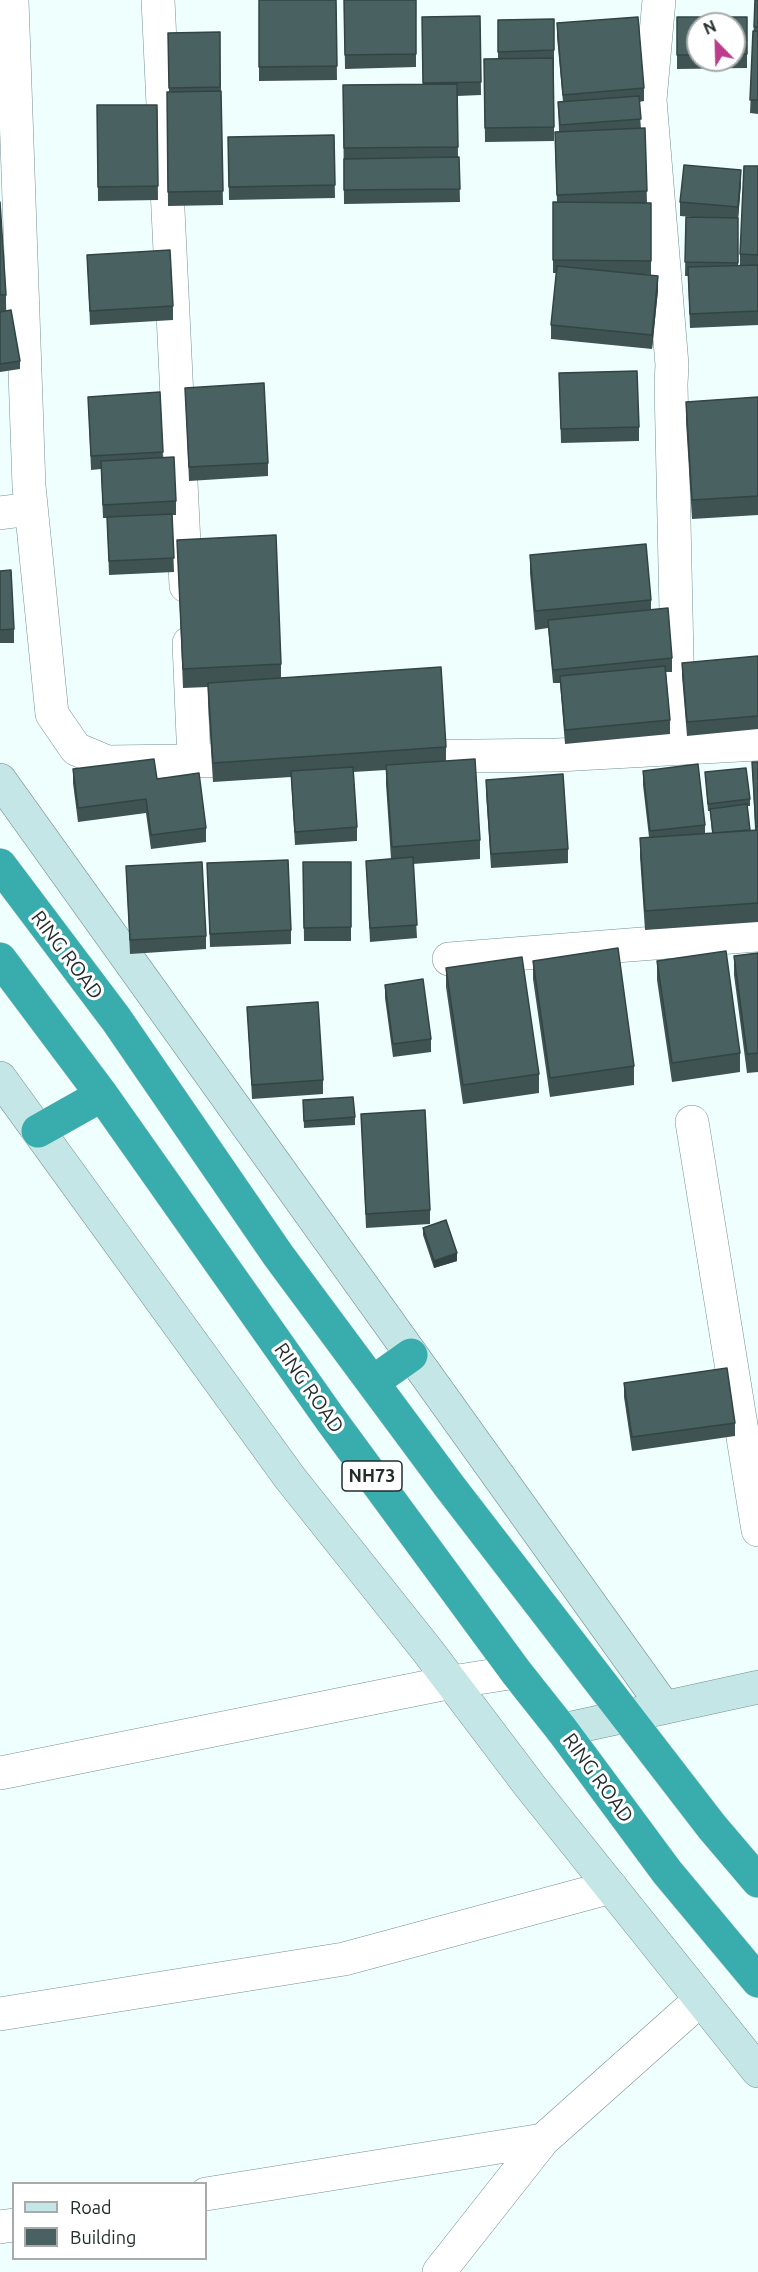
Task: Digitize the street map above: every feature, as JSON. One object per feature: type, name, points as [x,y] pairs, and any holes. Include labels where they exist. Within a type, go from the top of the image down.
[{"type":"highway","name":"RING ROAD","points":[[0,865],[116,1019],[278,1255],[450,1487],[712,1827],[758,1881]]},
{"type":"highway","name":"RING ROAD","points":[[0,959],[102,1095],[331,1420],[516,1672],[667,1872],[758,1981]]},
{"type":"highway","points":[[38,1131],[102,1095]]},
{"type":"highway","points":[[373,1382],[411,1355]]},
{"type":"street","points":[[12,0],[16,511],[52,714],[75,749],[107,762],[288,759]]},
{"type":"street","points":[[158,0],[194,761]]},
{"type":"street","points":[[659,0],[650,100],[672,365],[679,748]]},
{"type":"street","points":[[370,758],[558,755],[758,744]]},
{"type":"street","points":[[0,780],[664,1707]]},
{"type":"street","points":[[449,959],[758,935]]},
{"type":"street","points":[[0,1078],[290,1478],[758,2071]]},
{"type":"street","points":[[692,1122],[758,1530]]},
{"type":"street","points":[[0,1773],[452,1682],[516,1672]]},
{"type":"street","points":[[562,1730],[758,1687]]},
{"type":"street","points":[[0,2014],[344,1959],[611,1887]]},
{"type":"street","points":[[439,2272],[543,2140],[700,2000]]},
{"type":"street","points":[[207,2194],[543,2140]]},
{"type":"building","points":[[259,0],[336,0],[337,66],[259,67]]},
{"type":"building","points":[[344,0],[416,0],[416,54],[345,55]]},
{"type":"building","points":[[755,0],[758,0],[758,27],[754,27]]},
{"type":"building","points":[[480,16],[481,82],[423,83],[422,17]]},
{"type":"building","points":[[638,17],[644,88],[563,95],[557,23]]},
{"type":"building","points":[[677,17],[686,17],[686,55],[677,55]]},
{"type":"building","points":[[746,17],[747,17],[746,54]]},
{"type":"building","points":[[554,19],[554,50],[498,52],[498,20]]},
{"type":"building","points":[[753,31],[758,31],[758,100],[750,100]]},
{"type":"building","points":[[220,32],[220,87],[169,88],[168,33]]},
{"type":"building","points":[[553,58],[554,127],[485,128],[484,59]]},
{"type":"building","points":[[457,84],[458,147],[344,148],[343,85]]},
{"type":"building","points":[[221,91],[223,191],[168,192],[167,92]]},
{"type":"building","points":[[639,96],[641,119],[560,125],[558,102]]},
{"type":"building","points":[[97,105],[157,105],[158,186],[98,187]]},
{"type":"building","points":[[645,128],[647,191],[557,195],[555,132]]},
{"type":"building","points":[[334,135],[335,185],[229,187],[228,137]]},
{"type":"building","points":[[459,157],[460,189],[344,190],[344,159]]},
{"type":"building","points":[[684,165],[741,170],[738,207],[680,202]]},
{"type":"building","points":[[744,166],[758,166],[758,255],[740,254]]},
{"type":"building","points":[[0,202],[6,295],[0,295]]},
{"type":"building","points":[[553,202],[651,203],[651,261],[553,260]]},
{"type":"building","points":[[686,217],[738,218],[738,263],[685,262]]},
{"type":"building","points":[[170,250],[173,306],[90,311],[87,255]]},
{"type":"building","points":[[758,265],[758,311],[690,314],[688,267]]},
{"type":"building","points":[[557,266],[658,276],[652,335],[551,325]]},
{"type":"building","points":[[11,310],[20,361],[0,364],[0,312]]},
{"type":"building","points":[[637,371],[639,427],[561,429],[559,373]]},
{"type":"building","points":[[264,383],[268,463],[189,467],[185,388]]},
{"type":"building","points":[[160,392],[163,452],[91,456],[88,397]]},
{"type":"building","points":[[758,397],[758,496],[692,500],[686,402]]},
{"type":"building","points":[[174,457],[176,501],[103,505],[101,461]]},
{"type":"building","points":[[172,514],[174,558],[109,561],[107,517]]},
{"type":"building","points":[[276,535],[281,664],[183,669],[177,540]]},
{"type":"building","points":[[646,544],[651,600],[535,611],[530,555]]},
{"type":"building","points":[[11,570],[14,629],[0,630],[0,571]]},
{"type":"building","points":[[668,608],[672,658],[553,670],[548,620]]},
{"type":"building","points":[[758,656],[758,716],[687,722],[682,663]]},
{"type":"building","points":[[665,666],[670,720],[565,730],[560,676]]},
{"type":"building","points":[[441,667],[446,747],[213,763],[208,683]]},
{"type":"building","points":[[154,759],[157,779],[199,773],[206,828],[151,835],[146,799],[78,808],[73,769]]},
{"type":"building","points":[[475,759],[480,840],[392,847],[386,765]]},
{"type":"building","points":[[752,762],[758,762],[758,827],[756,827]]},
{"type":"building","points":[[698,764],[705,825],[650,831],[643,771]]},
{"type":"building","points":[[353,767],[357,827],[295,832],[291,771]]},
{"type":"building","points":[[746,768],[750,799],[708,804],[705,772]]},
{"type":"building","points":[[563,774],[568,849],[491,854],[486,780]]},
{"type":"building","points":[[747,804],[750,830],[713,833],[710,809]]},
{"type":"building","points":[[758,830],[758,903],[645,911],[640,838]]},
{"type":"building","points":[[413,857],[417,925],[370,928],[366,861]]},
{"type":"building","points":[[288,860],[291,930],[210,934],[207,863]]},
{"type":"building","points":[[202,862],[206,936],[130,940],[126,866]]},
{"type":"building","points":[[303,862],[351,862],[351,927],[304,928]]},
{"type":"building","points":[[618,948],[634,1066],[550,1078],[533,961]]},
{"type":"building","points":[[726,951],[740,1053],[672,1063],[657,961]]},
{"type":"building","points":[[758,953],[758,1053],[747,1054],[734,956]]},
{"type":"building","points":[[522,957],[539,1074],[463,1085],[446,968]]},
{"type":"building","points":[[423,979],[431,1039],[393,1044],[385,985]]},
{"type":"building","points":[[318,1002],[323,1080],[252,1085],[247,1007]]},
{"type":"building","points":[[353,1097],[355,1117],[304,1121],[303,1100]]},
{"type":"building","points":[[425,1110],[430,1210],[366,1214],[361,1114]]},
{"type":"building","points":[[446,1220],[457,1253],[434,1261],[423,1228]]},
{"type":"building","points":[[727,1368],[735,1423],[632,1437],[624,1383]]}]
